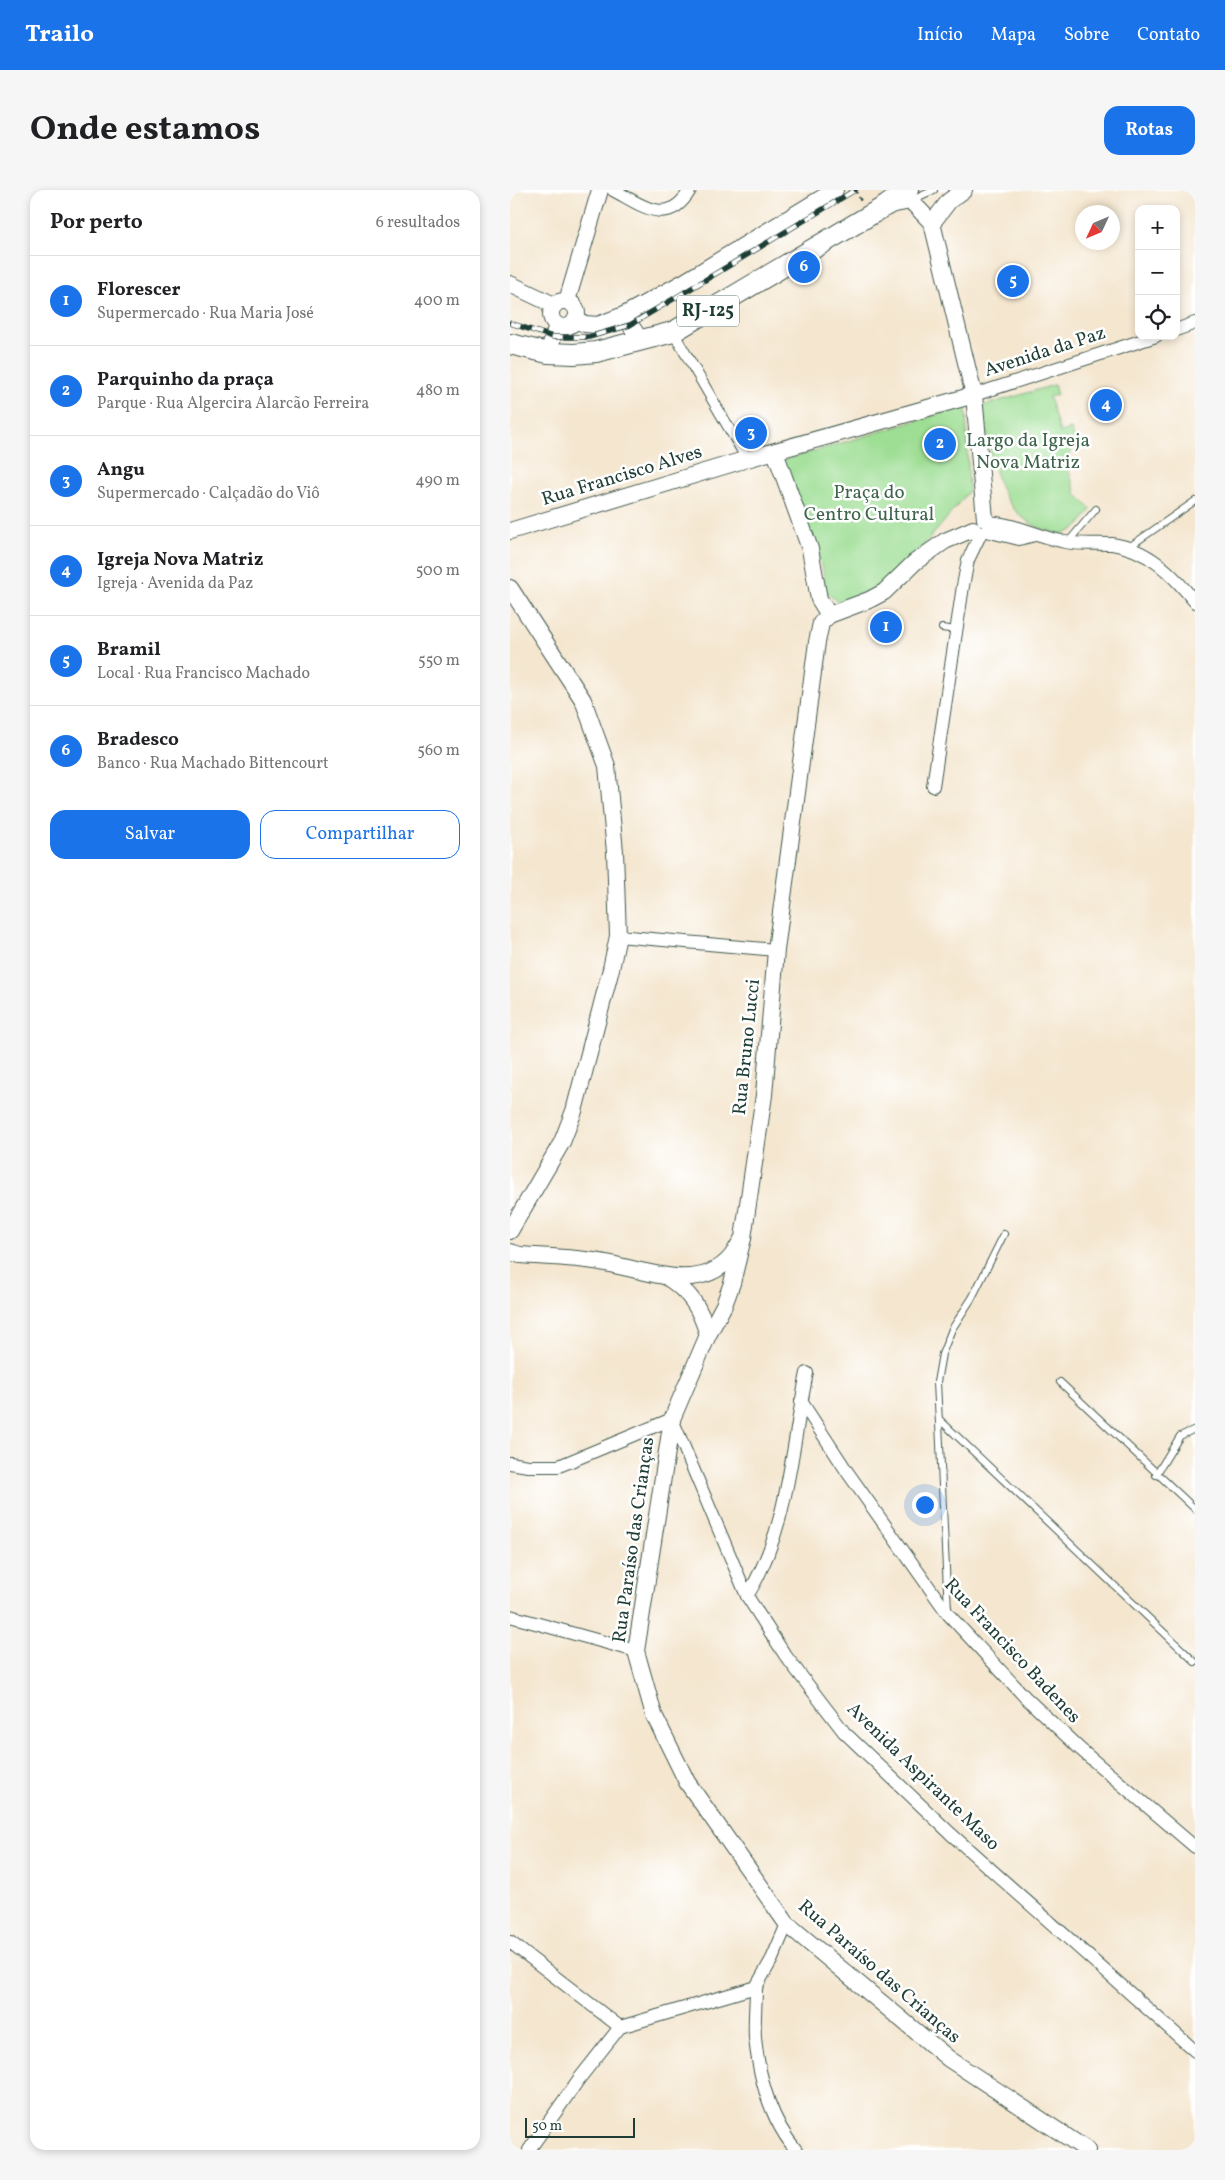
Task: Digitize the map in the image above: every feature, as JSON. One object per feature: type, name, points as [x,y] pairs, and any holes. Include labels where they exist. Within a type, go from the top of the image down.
[{"type":"main road","name":"RJ-125","points":[[510,344],[548,353],[574,354],[596,352],[673,332],[888,205],[910,195]]},
{"type":"street","points":[[557,325],[551,316],[560,303],[600,190]]},
{"type":"street","points":[[613,190],[644,207],[670,212],[679,206],[690,190]]},
{"type":"street","points":[[575,320],[585,324],[598,325],[624,316],[684,282],[835,190]]},
{"type":"street","points":[[932,223],[949,201],[964,190]]},
{"type":"street","points":[[910,195],[932,223],[971,396],[981,526],[968,560],[933,786]]},
{"type":"street","points":[[510,284],[574,307],[575,320],[567,326],[557,325]]},
{"type":"street","points":[[624,316],[641,341]]},
{"type":"street","points":[[1180,329],[1195,324]]},
{"type":"street","points":[[548,353],[557,325]]},
{"type":"street","points":[[673,332],[747,459]]},
{"type":"street","name":"Avenida da Paz","points":[[971,396],[1144,340]]},
{"type":"street","name":"Rua Francisco Alves","points":[[510,531],[747,459],[971,396]]},
{"type":"street","points":[[776,452],[810,549],[819,599],[829,615],[869,600],[884,592],[915,562],[945,541],[981,526],[1019,540],[1035,535],[1068,543],[1111,544],[1130,547],[1154,560],[1171,574],[1195,602]]},
{"type":"street","points":[[510,588],[583,700],[607,766],[615,852],[618,936],[574,1112],[562,1142],[510,1231]]},
{"type":"street","name":"Rua Bruno Lucci","points":[[510,1252],[520,1255],[597,1261],[667,1277],[698,1276],[719,1267],[730,1257],[743,1238],[764,1095],[776,950],[819,629],[824,618],[829,615]]},
{"type":"street","points":[[618,936],[776,950]]},
{"type":"street","name":"Rua Paraíso das Crianças","points":[[743,1238],[732,1283],[724,1305],[708,1335],[672,1419],[636,1652],[654,1715],[687,1782],[788,1924],[949,2059],[1087,2150]]},
{"type":"street","points":[[667,1277],[690,1296],[701,1311],[708,1335]]},
{"type":"street","points":[[747,1596],[760,1575],[774,1541],[796,1438],[806,1373]]},
{"type":"street","name":"Rua Francisco Badenes","points":[[801,1402],[892,1537],[948,1614],[1025,1697],[1080,1750],[1195,1847]]},
{"type":"street","points":[[510,1464],[558,1466],[672,1419]]},
{"type":"street","name":"Avenida Aspirante Maso","points":[[672,1419],[747,1596],[785,1655],[844,1732],[951,1834],[1195,2051]]},
{"type":"street","points":[[510,1616],[636,1652]]},
{"type":"street","points":[[788,1924],[772,1959],[756,1987],[755,2038],[765,2088],[774,2117],[796,2150]]},
{"type":"street","points":[[510,1942],[620,2027]]},
{"type":"street","points":[[529,2150],[573,2087],[620,2027],[756,1987]]},
{"type":"lane","points":[[910,195],[934,190]]},
{"type":"lane","points":[[1130,547],[1195,500]]},
{"type":"lane","points":[[1068,543],[1096,509]]},
{"type":"lane","points":[[942,628],[956,630]]},
{"type":"lane","points":[[948,1614],[937,1382],[942,1354],[952,1329],[972,1298],[1004,1234]]},
{"type":"lane","points":[[1060,1382],[1195,1509]]},
{"type":"lane","points":[[939,1419],[1195,1662]]},
{"type":"lane","points":[[1156,1474],[1180,1436],[1195,1429]]},
{"type":"green space","name":"Largo da Igreja Nova Matriz","points":[[1054,385],[1057,395],[1049,397],[1060,432],[1071,429],[1076,442],[1066,462],[1076,494],[1091,509],[1078,526],[1061,533],[1045,530],[1027,521],[1014,509],[1004,495],[992,461],[982,406]]},
{"type":"green space","name":"Praça do Centro Cultural","points":[[966,406],[969,491],[921,548],[894,575],[865,595],[839,603],[826,592],[823,570],[781,461]]},
{"type":"railway","points":[[510,323],[553,337],[589,337],[630,325],[855,190]]},
{"type":"place","name":"Bradesco","points":[[804,267]]},
{"type":"place","name":"Bramil","points":[[1013,281]]},
{"type":"place","name":"Igreja Nova Matriz","points":[[1106,405]]},
{"type":"place","name":"Angu","points":[[751,433]]},
{"type":"place","name":"Parquinho da praça","points":[[940,444]]},
{"type":"place","name":"Florescer","points":[[886,627]]}]
